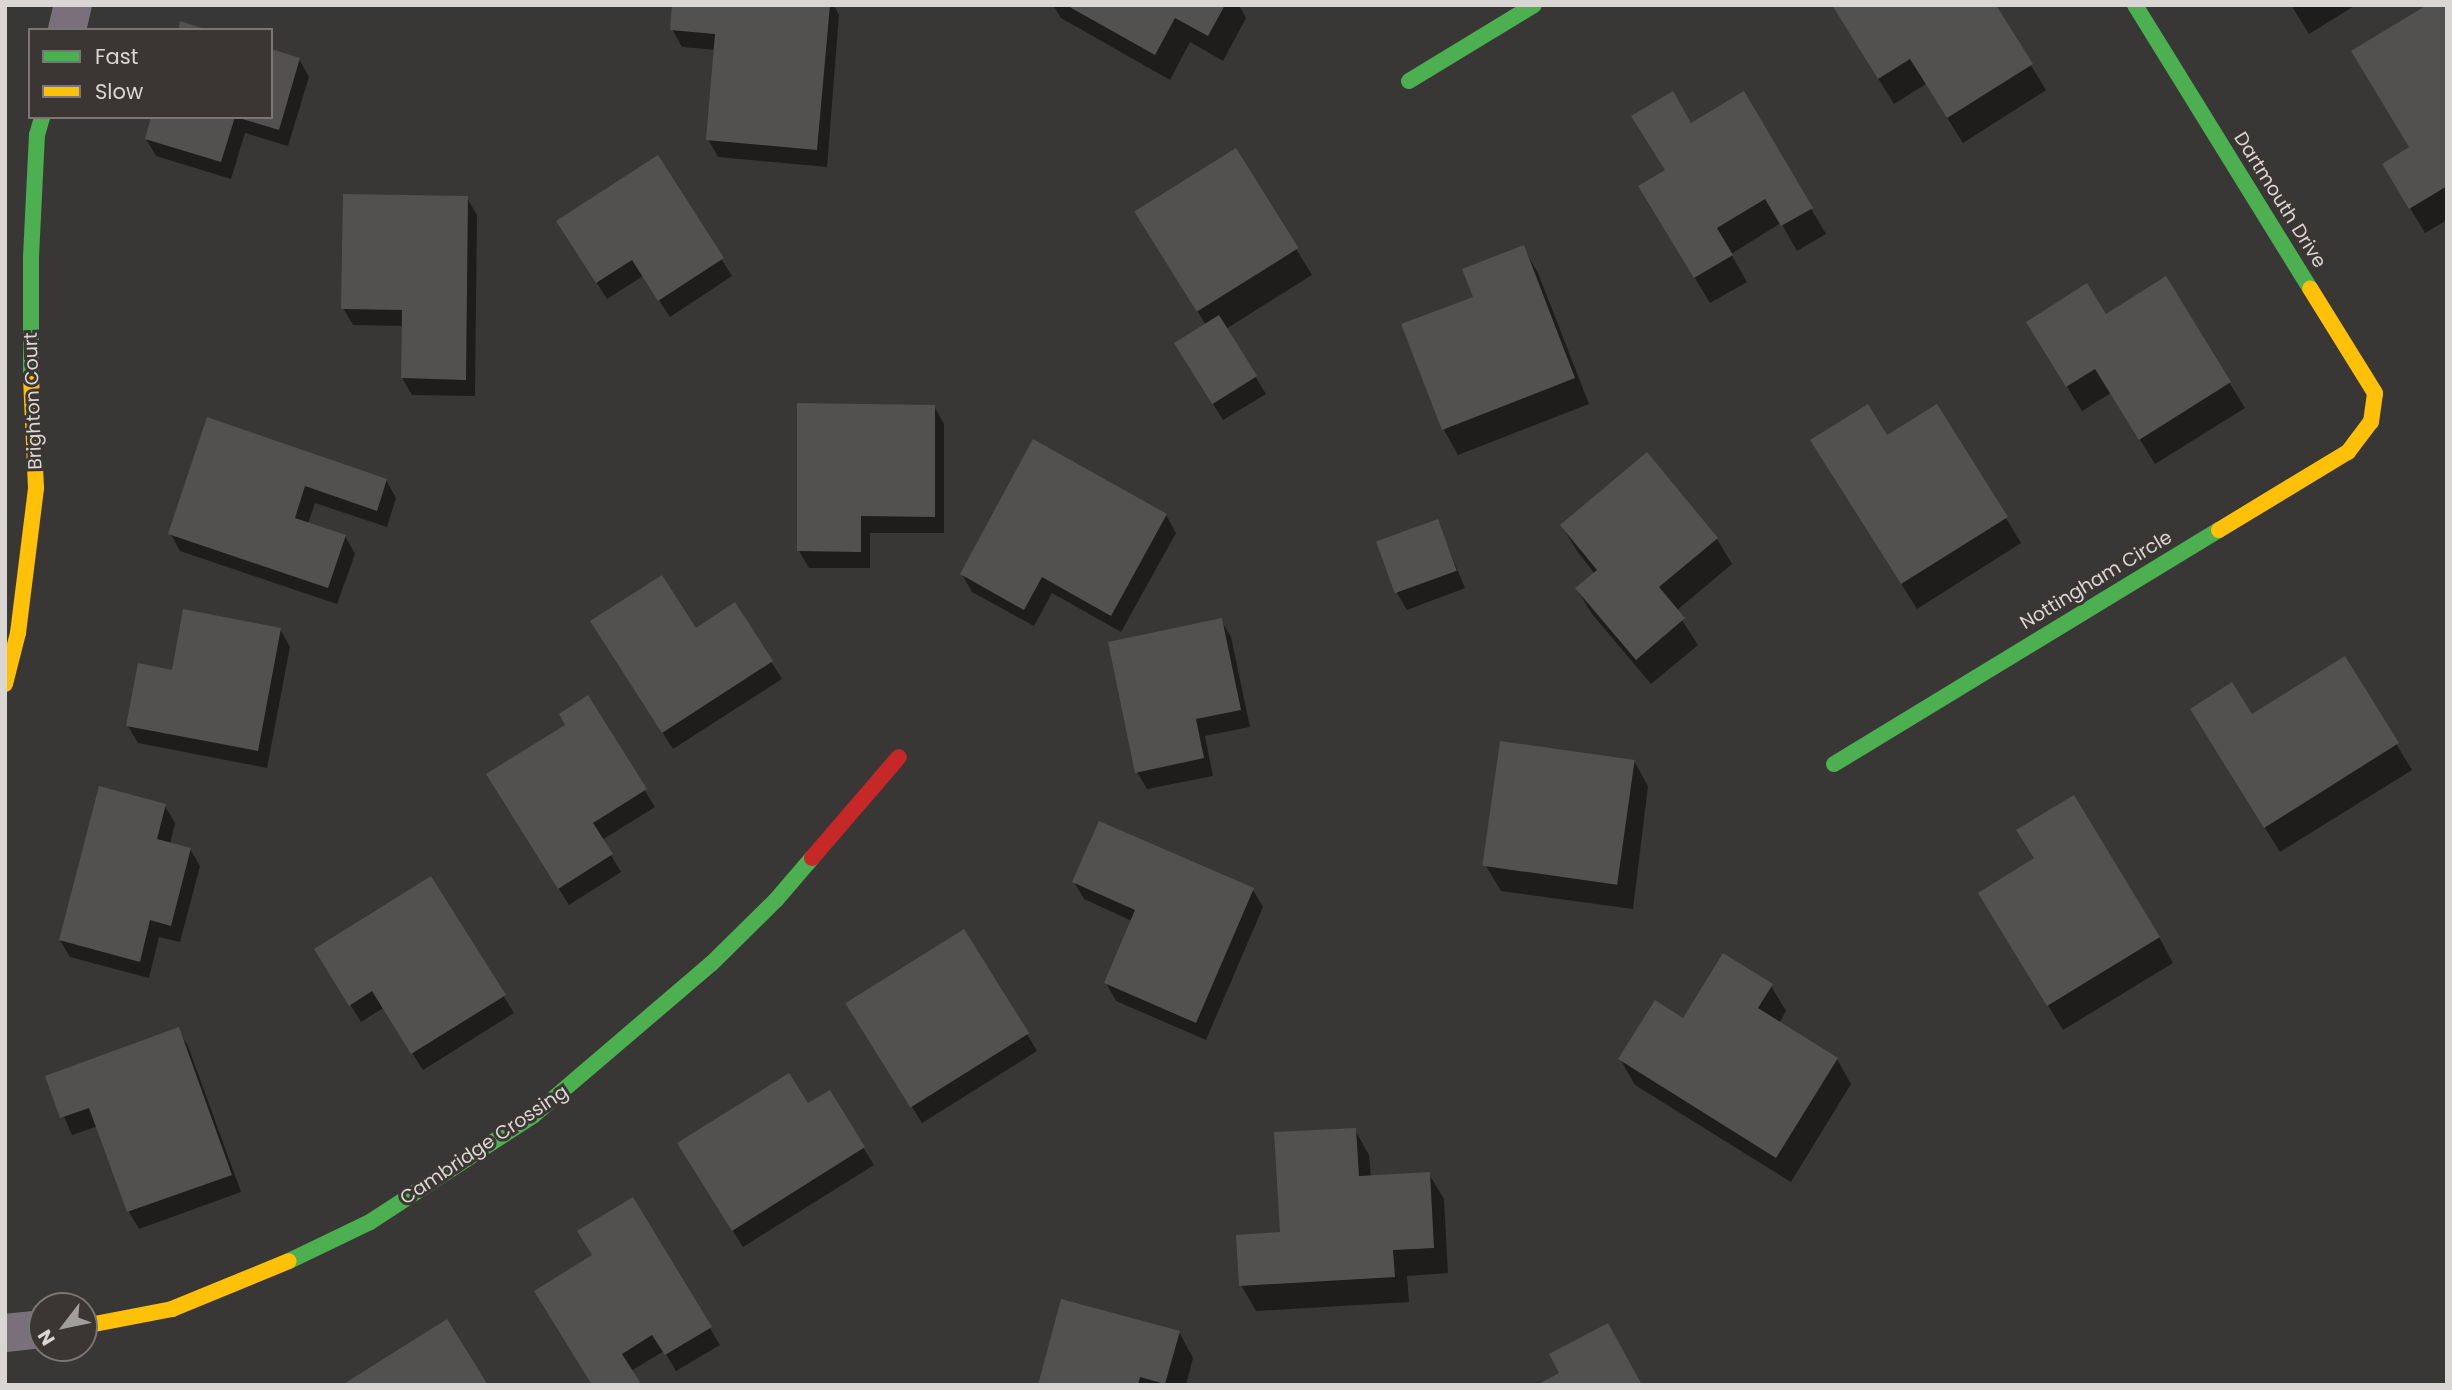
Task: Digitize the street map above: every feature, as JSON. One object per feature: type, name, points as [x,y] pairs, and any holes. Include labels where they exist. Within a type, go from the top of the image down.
[{"type":"street","points":[[67,28],[73,5]]},
{"type":"street","points":[[1409,81],[1534,5]]},
{"type":"street","name":"Dartmouth Drive","points":[[2135,5],[2375,393],[2371,422]]},
{"type":"street","name":"Brighton Court","points":[[5,684],[18,633],[36,488],[31,372],[31,257],[37,135],[41,119]]},
{"type":"street","name":"Nottingham Circle","points":[[1834,764],[2348,452],[2371,422]]},
{"type":"street","name":"Cambridge Crossing","points":[[98,1323],[172,1309],[272,1269],[370,1222],[534,1115],[711,964],[776,900],[899,757]]},
{"type":"street","points":[[5,1333],[28,1331]]},
{"type":"building","points":[[672,5],[830,5],[817,150],[706,140],[715,34],[670,30]]},
{"type":"building","points":[[1066,5],[1225,5],[1208,36],[1175,18],[1155,55]]},
{"type":"building","points":[[1832,5],[1996,5],[2033,64],[1947,118],[1910,59],[1878,79]]},
{"type":"building","points":[[2427,5],[2447,5],[2447,186],[2409,209],[2382,164],[2409,147],[2351,51]]},
{"type":"building","points":[[180,21],[202,28],[178,28]]},
{"type":"building","points":[[273,50],[300,58],[279,130],[242,119],[273,119]]},
{"type":"building","points":[[1673,91],[1691,123],[1744,91],[1813,208],[1781,226],[1765,199],[1717,228],[1733,255],[1694,278],[1638,186],[1665,170],[1631,116]]},
{"type":"building","points":[[150,119],[234,119],[221,162],[145,139]]},
{"type":"building","points":[[1236,148],[1299,248],[1197,312],[1134,212]]},
{"type":"building","points":[[658,155],[724,258],[658,301],[632,260],[596,283],[556,221]]},
{"type":"building","points":[[343,194],[468,196],[466,380],[401,378],[402,310],[341,309]]},
{"type":"building","points":[[1524,245],[1575,378],[1442,430],[1401,324],[1473,297],[1462,269]]},
{"type":"building","points":[[2166,276],[2231,382],[2139,440],[2095,369],[2066,387],[2026,322],[2087,283],[2106,314]]},
{"type":"building","points":[[1219,315],[1257,376],[1212,404],[1174,343]]},
{"type":"building","points":[[797,403],[935,405],[935,517],[861,516],[861,552],[797,551]]},
{"type":"building","points":[[1868,404],[1887,435],[1937,404],[2008,517],[1901,584],[1810,440]]},
{"type":"building","points":[[207,417],[387,479],[377,511],[305,486],[295,518],[346,535],[328,588],[168,534]]},
{"type":"building","points":[[1033,439],[1167,514],[1111,616],[1042,577],[1024,610],[960,574]]},
{"type":"building","points":[[1647,452],[1718,538],[1659,587],[1685,618],[1636,660],[1575,588],[1597,570],[1560,525]]},
{"type":"building","points":[[1438,519],[1457,571],[1395,593],[1376,542]]},
{"type":"building","points":[[662,575],[696,628],[735,602],[773,661],[662,733],[590,621]]},
{"type":"building","points":[[183,609],[281,628],[258,751],[126,726],[138,663],[172,670]]},
{"type":"building","points":[[1222,618],[1241,710],[1196,719],[1204,758],[1135,773],[1108,642]]},
{"type":"building","points":[[2345,656],[2399,743],[2264,828],[2190,709],[2232,682],[2252,714]]},
{"type":"building","points":[[588,695],[647,789],[593,823],[613,854],[558,889],[486,774],[565,725],[559,714]]},
{"type":"building","points":[[1500,741],[1635,760],[1617,885],[1482,866]]},
{"type":"building","points":[[99,786],[166,804],[157,839],[191,848],[171,926],[150,920],[140,962],[59,940]]},
{"type":"building","points":[[2074,795],[2160,937],[2047,1006],[1978,893],[2034,858],[2016,830]]},
{"type":"building","points":[[1099,821],[1254,888],[1196,1023],[1104,983],[1135,910],[1072,882]]},
{"type":"building","points":[[431,876],[506,995],[411,1054],[372,991],[349,1006],[314,949]]},
{"type":"building","points":[[964,929],[1029,1033],[910,1107],[845,1003]]},
{"type":"building","points":[[1723,953],[1773,984],[1758,1008],[1838,1058],[1776,1158],[1618,1059],[1655,1000],[1683,1018]]},
{"type":"building","points":[[179,1027],[232,1175],[127,1212],[89,1108],[60,1118],[45,1076]]},
{"type":"building","points":[[789,1073],[808,1103],[830,1090],[865,1147],[732,1231],[677,1143]]},
{"type":"building","points":[[1356,1128],[1359,1176],[1430,1172],[1434,1248],[1393,1250],[1395,1277],[1239,1286],[1236,1235],[1280,1232],[1274,1132]]},
{"type":"building","points":[[633,1197],[712,1327],[665,1355],[652,1335],[622,1354],[640,1382],[635,1385],[592,1385],[534,1291],[592,1255],[577,1231]]},
{"type":"building","points":[[1061,1299],[1180,1331],[1165,1384],[1140,1377],[1138,1385],[1038,1385]]},
{"type":"building","points":[[447,1319],[488,1385],[342,1385]]},
{"type":"building","points":[[1608,1323],[1642,1385],[1537,1385],[1559,1373],[1549,1354]]},
{"type":"traffic: fast","points":[[1409,81],[1534,5]]},
{"type":"traffic: fast","points":[[2135,5],[2310,288]]},
{"type":"traffic: fast","points":[[31,379],[31,257],[37,135],[41,119]]},
{"type":"traffic: fast","points":[[1834,764],[2219,530]]},
{"type":"traffic: fast","points":[[289,1261],[370,1222],[534,1115],[711,964],[776,900],[812,858]]},
{"type":"traffic: slow","points":[[2219,530],[2348,452],[2371,422],[2375,393],[2310,288]]},
{"type":"traffic: slow","points":[[5,684],[18,633],[36,488],[31,379]]},
{"type":"traffic: slow","points":[[98,1323],[172,1309],[289,1261]]},
{"type":"traffic: jam","points":[[812,858],[899,757]]}]
